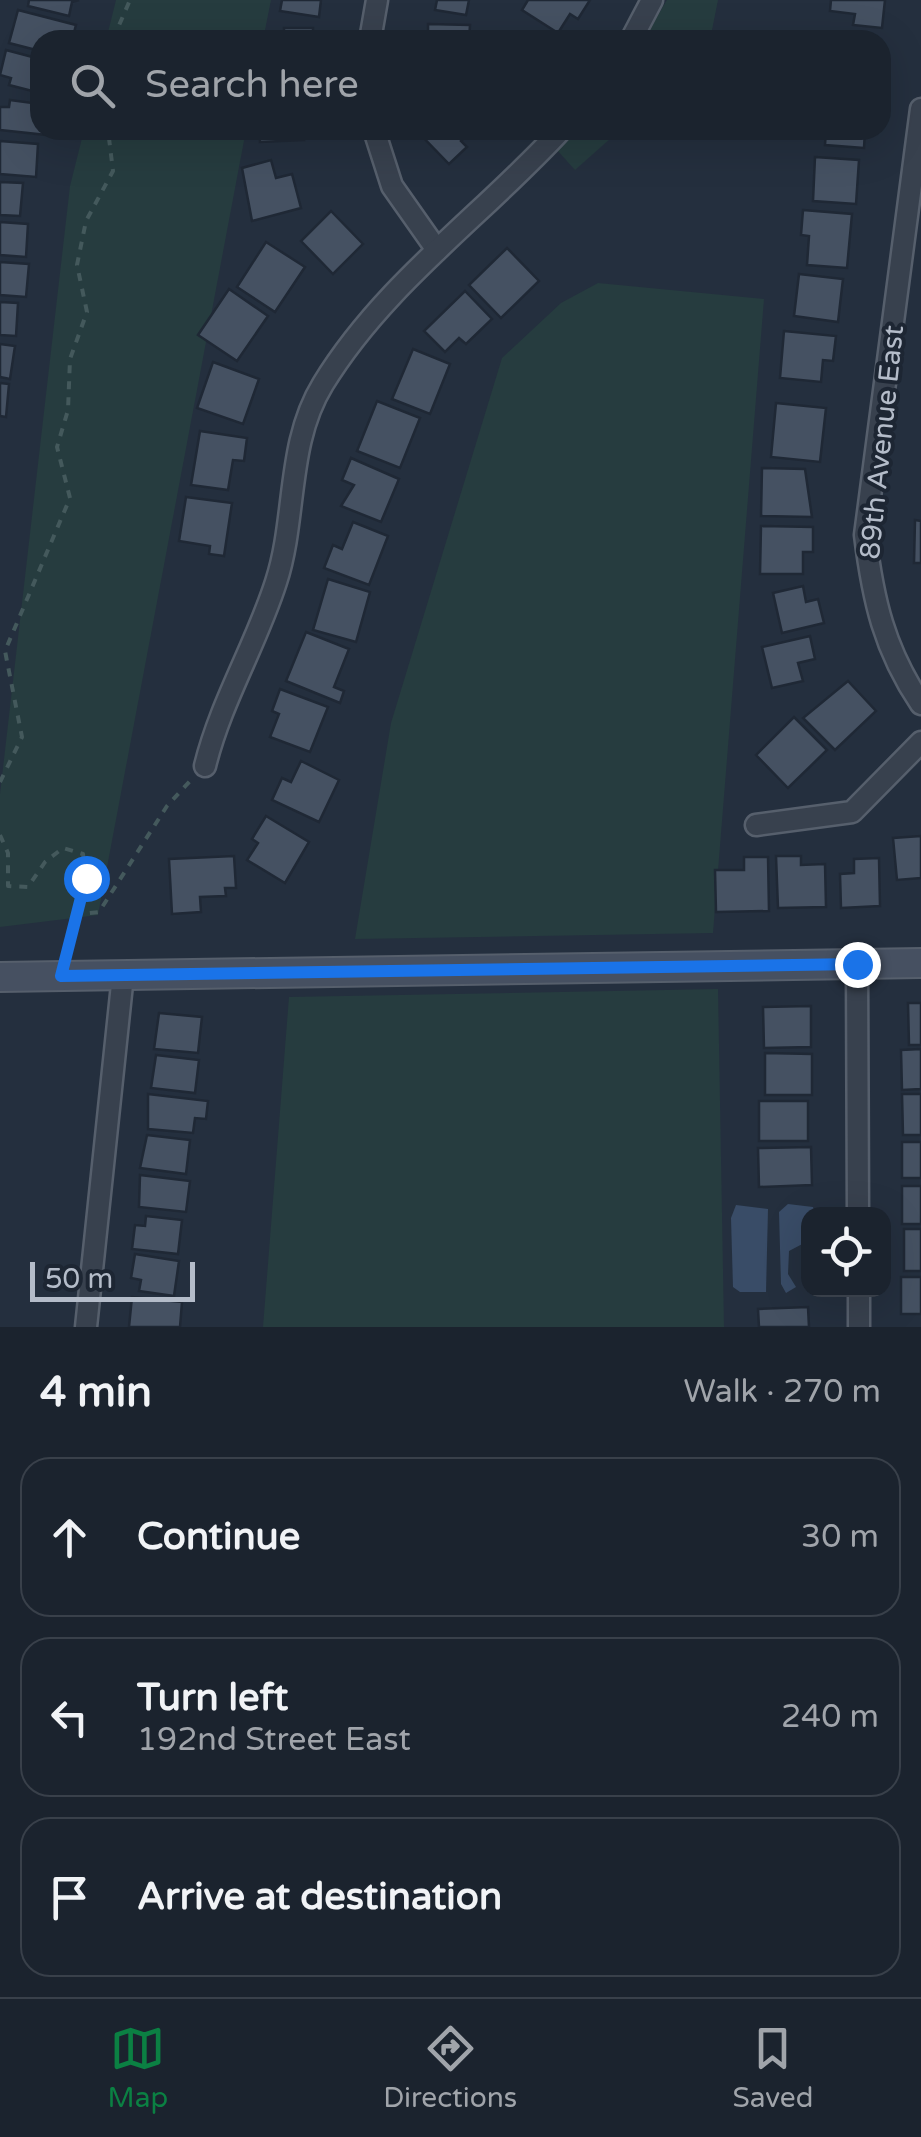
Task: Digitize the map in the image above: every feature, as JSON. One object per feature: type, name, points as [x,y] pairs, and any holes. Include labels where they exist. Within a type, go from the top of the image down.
[{"type":"street","points":[[372,30],[377,0]]},
{"type":"street","points":[[636,30],[652,0]]},
{"type":"street","name":"89th Avenue East","points":[[921,109],[866,534],[868,577],[887,647],[921,704]]},
{"type":"street","points":[[377,140],[392,186],[437,250]]},
{"type":"street","points":[[205,766],[217,718],[276,582],[298,450],[309,410],[378,308],[550,140]]},
{"type":"street","points":[[756,824],[852,812],[921,742]]},
{"type":"street","points":[[0,976],[921,963]]},
{"type":"street","points":[[857,964],[858,1207]]},
{"type":"street","points":[[86,1327],[123,975]]},
{"type":"street","points":[[858,1297],[859,1327]]},
{"type":"path","points":[[118,30],[130,0]]},
{"type":"path","points":[[0,782],[22,737],[6,651],[70,498],[57,447],[68,410],[70,359],[87,312],[77,264],[86,221],[113,170],[109,140]]},
{"type":"path","points":[[74,915],[99,912],[167,806],[205,766]]},
{"type":"path","points":[[0,835],[8,853],[8,886],[28,888],[46,862],[63,848],[83,854],[86,878],[61,976]]},
{"type":"green space","points":[[116,0],[271,0],[265,30],[108,30]]},
{"type":"green space","points":[[667,0],[718,0],[712,30],[649,30]]},
{"type":"green space","points":[[82,140],[244,140],[98,915],[0,927],[0,794],[70,186]]},
{"type":"green space","points":[[565,140],[609,140],[575,170],[557,150]]},
{"type":"green space","points":[[598,283],[764,299],[713,933],[355,939],[391,723],[502,358],[561,303]]},
{"type":"green space","points":[[718,989],[724,1327],[263,1327],[289,997]]},
{"type":"water","points":[[788,1204],[813,1207],[801,1207],[801,1245],[789,1251],[788,1274],[796,1287],[786,1293],[781,1284],[779,1212]]},
{"type":"water","points":[[736,1205],[768,1209],[766,1292],[740,1292],[733,1287],[731,1218]]},
{"type":"building","points":[[29,0],[79,0],[72,2],[69,16],[28,6]]},
{"type":"building","points":[[282,0],[321,0],[319,17],[280,11]]},
{"type":"building","points":[[437,0],[469,0],[466,15],[435,10]]},
{"type":"building","points":[[528,0],[590,0],[578,19],[570,14],[560,30],[553,30],[522,10]]},
{"type":"building","points":[[831,0],[885,0],[882,28],[853,25],[855,14],[830,11]]},
{"type":"building","points":[[18,10],[76,25],[75,30],[30,30],[30,48],[9,43]]},
{"type":"building","points":[[428,24],[470,25],[470,30],[428,30]]},
{"type":"building","points":[[6,50],[30,56],[30,90],[9,85],[11,78],[0,75]]},
{"type":"building","points":[[10,100],[30,103],[30,133],[0,130],[0,107],[9,107]]},
{"type":"building","points":[[426,140],[462,140],[467,147],[449,164]]},
{"type":"building","points":[[825,140],[864,140],[864,148],[825,145]]},
{"type":"building","points":[[0,141],[38,144],[36,177],[0,174]]},
{"type":"building","points":[[815,157],[859,160],[856,204],[813,201]]},
{"type":"building","points":[[271,160],[276,178],[292,174],[301,208],[252,221],[242,168]]},
{"type":"building","points":[[0,182],[23,183],[20,216],[0,215]]},
{"type":"building","points":[[803,210],[852,214],[847,268],[807,265],[809,236],[801,235]]},
{"type":"building","points":[[331,211],[363,244],[333,274],[301,241]]},
{"type":"building","points":[[0,222],[28,224],[26,257],[0,255]]},
{"type":"building","points":[[266,242],[305,267],[275,312],[237,287]]},
{"type":"building","points":[[507,248],[539,281],[501,318],[469,285]]},
{"type":"building","points":[[0,262],[29,264],[26,297],[0,295]]},
{"type":"building","points":[[799,274],[843,279],[838,322],[794,316]]},
{"type":"building","points":[[229,289],[268,316],[237,361],[198,335]]},
{"type":"building","points":[[465,291],[492,319],[466,344],[459,338],[445,352],[424,331]]},
{"type":"building","points":[[0,302],[18,303],[16,336],[0,335]]},
{"type":"building","points":[[784,331],[836,336],[833,361],[823,360],[821,382],[780,378]]},
{"type":"building","points":[[0,344],[15,346],[10,379],[0,377]]},
{"type":"building","points":[[413,349],[450,364],[430,414],[392,399]]},
{"type":"building","points":[[213,362],[259,379],[243,424],[197,408]]},
{"type":"building","points":[[0,383],[9,384],[6,417],[0,416]]},
{"type":"building","points":[[377,401],[420,418],[400,468],[357,451]]},
{"type":"building","points":[[776,403],[826,408],[820,462],[771,457]]},
{"type":"building","points":[[200,431],[247,438],[244,461],[233,460],[228,490],[191,485]]},
{"type":"building","points":[[351,458],[399,479],[381,522],[341,506],[354,485],[342,480]]},
{"type":"building","points":[[762,468],[805,469],[812,517],[761,516]]},
{"type":"building","points":[[186,497],[232,503],[224,556],[209,554],[210,546],[179,541]]},
{"type":"building","points":[[915,520],[921,521],[921,563],[914,563]]},
{"type":"building","points":[[353,522],[388,536],[369,585],[324,568],[333,545],[342,549]]},
{"type":"building","points":[[761,526],[813,527],[813,552],[803,552],[803,574],[760,574]]},
{"type":"building","points":[[328,579],[370,592],[356,642],[313,630]]},
{"type":"building","points":[[803,586],[806,602],[818,599],[824,623],[782,633],[773,593]]},
{"type":"building","points":[[306,632],[349,649],[334,687],[344,691],[340,703],[286,681]]},
{"type":"building","points":[[810,636],[815,659],[798,663],[803,681],[772,688],[762,647]]},
{"type":"building","points":[[848,681],[876,711],[835,750],[803,718]]},
{"type":"building","points":[[280,689],[328,707],[310,752],[270,737],[279,714],[272,711]]},
{"type":"building","points":[[794,717],[827,750],[788,788],[756,755]]},
{"type":"building","points":[[301,761],[339,780],[319,822],[272,800],[282,778],[291,782]]},
{"type":"building","points":[[266,816],[309,842],[285,883],[247,860],[258,843],[252,839]]},
{"type":"building","points":[[921,836],[921,878],[897,880],[893,838]]},
{"type":"building","points":[[234,856],[236,888],[225,888],[226,896],[200,897],[201,912],[172,914],[169,859]]},
{"type":"building","points":[[776,856],[801,856],[801,865],[825,864],[826,907],[778,908]]},
{"type":"building","points":[[744,857],[768,857],[769,911],[716,912],[715,870],[744,870]]},
{"type":"building","points":[[879,858],[880,906],[841,908],[840,874],[854,873],[854,859]]},
{"type":"building","points":[[908,1003],[921,1003],[921,1045],[909,1045]]},
{"type":"building","points":[[811,1006],[811,1047],[764,1048],[763,1007]]},
{"type":"building","points":[[159,1013],[202,1017],[198,1053],[154,1049]]},
{"type":"building","points":[[921,1049],[921,1089],[902,1090],[901,1050]]},
{"type":"building","points":[[765,1053],[812,1054],[812,1095],[765,1095]]},
{"type":"building","points":[[156,1055],[199,1060],[195,1093],[151,1088]]},
{"type":"building","points":[[148,1094],[208,1101],[206,1119],[195,1118],[193,1133],[148,1129]]},
{"type":"building","points":[[902,1094],[921,1094],[921,1135],[903,1135]]},
{"type":"building","points":[[759,1101],[808,1101],[808,1141],[759,1141]]},
{"type":"building","points":[[147,1135],[190,1140],[186,1174],[140,1168]]},
{"type":"building","points":[[902,1142],[921,1142],[921,1178],[902,1178]]},
{"type":"building","points":[[811,1147],[812,1185],[759,1187],[758,1148]]},
{"type":"building","points":[[140,1175],[190,1181],[186,1212],[139,1207]]},
{"type":"building","points":[[902,1186],[921,1186],[921,1224],[902,1224]]},
{"type":"building","points":[[146,1216],[182,1220],[178,1254],[132,1249],[135,1225],[145,1226]]},
{"type":"building","points":[[904,1229],[921,1229],[921,1271],[904,1271]]},
{"type":"building","points":[[135,1254],[179,1261],[174,1296],[139,1291],[141,1280],[131,1278]]},
{"type":"building","points":[[901,1277],[921,1277],[921,1314],[901,1314]]},
{"type":"building","points":[[132,1297],[182,1302],[180,1327],[129,1327]]},
{"type":"building","points":[[808,1307],[809,1327],[759,1327],[758,1309]]},
{"type":"route","points":[[86,878],[61,976],[857,964]]}]
